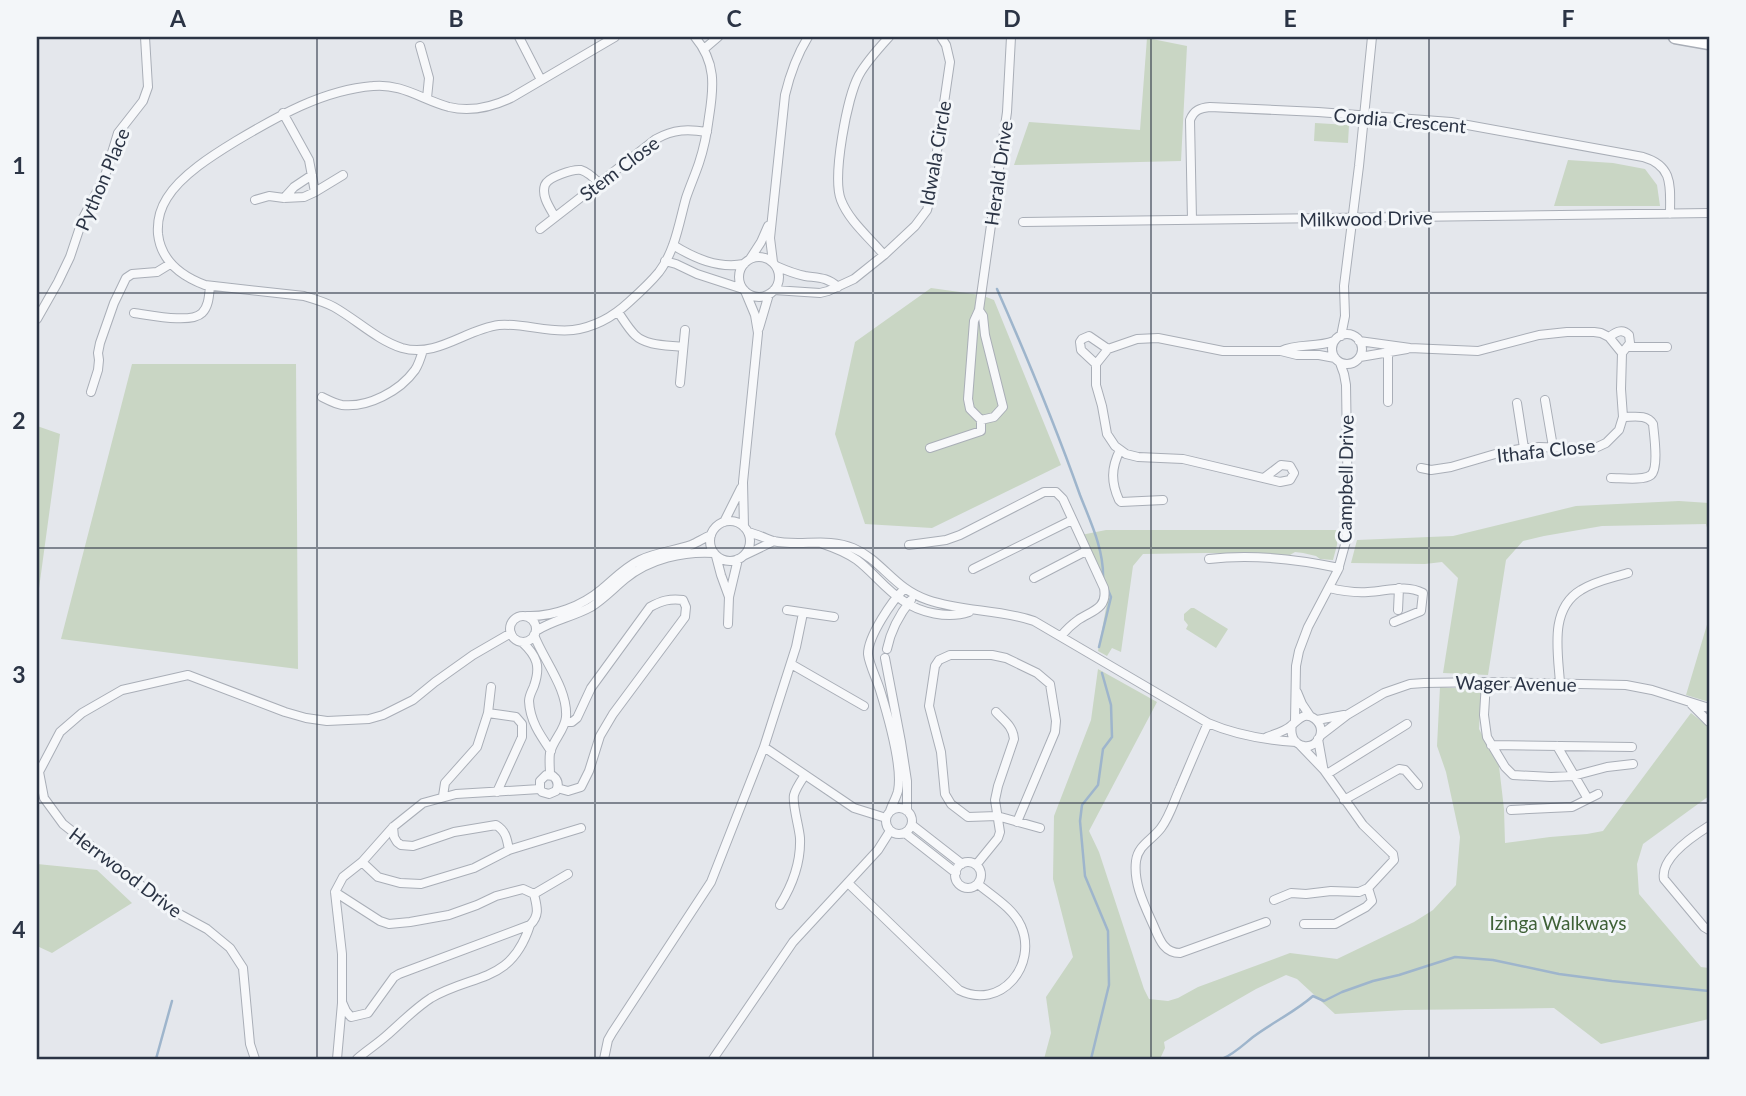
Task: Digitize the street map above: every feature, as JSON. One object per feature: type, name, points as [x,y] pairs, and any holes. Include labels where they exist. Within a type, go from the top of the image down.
[{"type":"street","name":"Python Place","points":[[37,319],[70,257],[83,218],[105,176],[118,133],[147,92],[145,37]]},
{"type":"street","points":[[519,37],[541,80]]},
{"type":"street","points":[[615,37],[494,106],[450,107],[389,85],[357,88],[283,113],[210,157],[167,196],[158,220],[159,242],[170,264],[191,280],[210,286],[304,296],[334,307],[393,345],[414,350],[438,347],[484,328],[499,325],[558,331],[591,326],[618,312],[647,285],[659,271],[673,245],[703,152],[713,87],[712,70],[695,37]]},
{"type":"street","points":[[704,50],[718,37]]},
{"type":"street","points":[[728,624],[729,597],[741,557],[750,544],[746,529],[743,482],[758,333],[779,278],[770,238],[785,94],[797,58],[808,37]]},
{"type":"street","points":[[884,255],[845,208],[839,197],[837,178],[848,102],[859,74],[889,37]]},
{"type":"street","name":"Idwala Circle","points":[[838,287],[863,273],[923,217],[930,199],[950,62],[949,53],[941,37]]},
{"type":"street","name":"Herald Drive","points":[[930,448],[981,431],[981,420],[970,410],[968,399],[974,321],[979,310],[1007,112],[1012,37]]},
{"type":"street","points":[[1346,385],[1344,374],[1332,350],[1345,316],[1344,286],[1372,37]]},
{"type":"street","points":[[1675,37],[1709,43]]},
{"type":"street","points":[[419,46],[429,78],[427,98]]},
{"type":"street","name":"Cordia Crescent","points":[[1192,220],[1190,120],[1197,110],[1210,107],[1451,122],[1652,160],[1666,171],[1669,179],[1670,214]]},
{"type":"street","points":[[283,113],[309,160],[315,192]]},
{"type":"street","name":"Stem Close","points":[[540,229],[646,146],[664,135],[681,130],[707,132]]},
{"type":"street","points":[[555,217],[545,196],[545,184],[548,180],[577,170],[588,173],[599,183]]},
{"type":"street","points":[[284,198],[294,187],[312,175]]},
{"type":"street","points":[[255,200],[269,196],[304,197],[343,175]]},
{"type":"street","name":"Milkwood Drive","points":[[1023,222],[1709,214]]},
{"type":"street","points":[[758,333],[755,315],[739,279],[739,272],[761,242],[771,220]]},
{"type":"street","points":[[673,245],[688,254],[720,265],[747,261],[759,256],[794,273],[824,277],[838,287]]},
{"type":"street","points":[[665,261],[757,297],[772,292],[820,293],[838,287]]},
{"type":"street","points":[[91,392],[99,370],[100,343],[126,278],[132,274],[158,272],[170,264]]},
{"type":"street","points":[[134,313],[195,318],[206,308],[210,286]]},
{"type":"street","name":"Herald Drive","points":[[979,310],[983,316],[985,335],[1003,407],[994,417],[981,420]]},
{"type":"street","points":[[618,312],[643,341],[683,347]]},
{"type":"street","points":[[1345,316],[1362,349],[1346,385]]},
{"type":"street","points":[[680,383],[685,330]]},
{"type":"street","points":[[1609,337],[1621,331],[1626,332],[1630,339],[1625,350],[1621,389],[1623,417],[1645,417],[1651,420],[1655,456],[1652,474],[1633,479],[1611,478]]},
{"type":"street","points":[[1264,478],[1183,459],[1138,457],[1120,450],[1107,434],[1096,385],[1096,364],[1108,349],[1147,338],[1223,351],[1281,351],[1297,355],[1320,355],[1349,365],[1358,359],[1388,349],[1478,351],[1539,335],[1567,332],[1601,333],[1625,350],[1667,347]]},
{"type":"street","points":[[1096,364],[1081,350],[1082,339],[1089,336],[1108,349]]},
{"type":"street","points":[[1281,351],[1297,346],[1326,344],[1338,338],[1356,338],[1388,349]]},
{"type":"street","points":[[1388,349],[1388,402]]},
{"type":"street","points":[[321,397],[350,405],[385,395],[402,384],[414,371],[423,350]]},
{"type":"street","name":"Campbell Drive","points":[[1293,723],[1296,666],[1301,645],[1339,568],[1346,541],[1346,385]]},
{"type":"street","points":[[1545,400],[1553,447]]},
{"type":"street","points":[[1517,403],[1524,448]]},
{"type":"street","name":"Ithafa Close","points":[[1421,468],[1431,470],[1451,467],[1524,448],[1593,449],[1613,438],[1623,417]]},
{"type":"street","points":[[1120,450],[1112,468],[1119,500],[1163,500]]},
{"type":"street","points":[[724,522],[743,482]]},
{"type":"street","points":[[909,545],[946,540],[1049,491],[1059,494],[1105,596],[1097,609],[1073,624],[1061,636]]},
{"type":"street","points":[[973,569],[1072,520]]},
{"type":"street","points":[[551,751],[535,727],[531,712],[529,698],[538,672],[537,662],[532,653],[511,633],[510,626],[514,620],[520,616],[546,615],[580,603],[636,562],[657,552],[695,544],[710,535],[718,525],[735,521],[774,541],[838,542],[861,551],[904,589],[940,604],[972,611],[996,611],[1034,621],[1208,723],[1237,734],[1310,745],[1347,715]]},
{"type":"street","points":[[710,535],[711,548],[729,597]]},
{"type":"street","points":[[522,642],[529,640],[546,625],[590,607],[627,577],[649,565],[693,553],[715,554],[727,561],[774,541]]},
{"type":"street","points":[[818,543],[859,561],[897,596],[916,608],[944,615],[972,611]]},
{"type":"street","points":[[1034,578],[1086,551]]},
{"type":"street","points":[[1209,559],[1280,559],[1339,568]]},
{"type":"street","points":[[1560,683],[1559,618],[1565,604],[1591,584],[1628,573]]},
{"type":"street","points":[[1329,588],[1369,592],[1399,588],[1422,592],[1424,596],[1420,613],[1394,622]]},
{"type":"street","points":[[1398,610],[1399,588]]},
{"type":"street","points":[[904,589],[897,596],[871,641],[868,655],[881,691],[894,743],[898,779],[898,792],[886,825],[890,831],[897,834],[905,833],[912,825]]},
{"type":"street","points":[[907,811],[907,781],[886,671],[886,653],[900,612],[916,595]]},
{"type":"street","points":[[558,788],[568,791],[581,787],[606,725],[685,617],[686,607],[682,600],[673,598],[650,607],[591,688],[577,718],[572,722],[565,722]]},
{"type":"street","points":[[787,610],[834,617]]},
{"type":"street","points":[[604,1059],[612,1033],[711,882],[764,747],[796,647],[803,613]]},
{"type":"street","points":[[527,617],[533,621],[541,652],[562,692],[566,716],[551,751],[550,775]]},
{"type":"street","name":"Herrwood Drive","points":[[255,1059],[250,1044],[243,968],[230,948],[207,929],[172,910],[63,824],[44,797],[39,772],[60,732],[82,713],[122,690],[188,675],[306,718],[327,721],[369,719],[413,700],[472,655],[511,633]]},
{"type":"street","points":[[1017,822],[1055,732],[1056,721],[1050,684],[1037,673],[1006,658],[992,655],[950,656],[939,660],[935,666],[929,706],[941,752],[945,794],[951,804],[968,817],[997,817],[1040,828]]},
{"type":"street","points":[[791,664],[864,706]]},
{"type":"street","name":"Wager Avenue","points":[[1347,715],[1384,693],[1410,684],[1451,682],[1613,684],[1639,687],[1709,708]]},
{"type":"street","points":[[1486,682],[1487,737],[1513,775],[1573,776],[1607,767],[1633,764]]},
{"type":"street","points":[[443,796],[446,783],[477,747],[488,713],[491,687]]},
{"type":"street","points":[[1296,689],[1302,704],[1320,727],[1325,772]]},
{"type":"street","name":"Wager Avenue","points":[[1690,703],[1709,722]]},
{"type":"street","points":[[976,865],[1000,832],[995,800],[1014,739],[1010,725],[996,712]]},
{"type":"street","points":[[488,713],[516,717],[522,724],[522,737],[497,792]]},
{"type":"street","points":[[1264,738],[1301,717],[1347,715]]},
{"type":"street","points":[[1208,723],[1167,820],[1155,836],[1142,846],[1138,854],[1136,873],[1142,900],[1165,948],[1180,953],[1266,922]]},
{"type":"street","points":[[1274,900],[1291,893],[1354,892],[1368,888],[1394,860],[1393,854],[1371,834],[1325,772],[1298,744],[1291,734],[1293,723]]},
{"type":"street","points":[[1325,772],[1408,724]]},
{"type":"street","points":[[1491,745],[1632,747]]},
{"type":"street","points":[[1557,746],[1588,799]]},
{"type":"street","points":[[764,747],[855,808],[888,815],[900,808],[907,811],[912,825],[962,864]]},
{"type":"street","points":[[1344,800],[1399,769],[1405,770],[1418,785]]},
{"type":"street","points":[[540,789],[542,777],[550,775],[556,778],[558,788]]},
{"type":"street","points":[[780,905],[790,888],[798,863],[799,822],[794,800],[796,789],[805,775]]},
{"type":"street","points":[[337,1059],[342,1002],[342,954],[335,892],[343,877],[362,862],[393,827],[423,803],[443,796],[497,792],[540,789],[549,794],[558,788]]},
{"type":"street","points":[[1511,810],[1572,807],[1598,794]]},
{"type":"street","points":[[393,827],[397,842],[413,846],[454,832],[496,825],[503,829],[509,850]]},
{"type":"street","points":[[362,862],[378,877],[400,883],[421,884],[474,868],[509,850],[581,828]]},
{"type":"street","points":[[1708,830],[1680,848],[1667,861],[1662,874],[1709,930]]},
{"type":"street","points":[[713,1059],[793,942],[878,850],[890,831]]},
{"type":"street","points":[[905,833],[956,873]]},
{"type":"street","points":[[969,862],[976,865],[981,874],[978,884],[971,888],[964,887],[956,880],[956,873],[962,864],[969,862]]},
{"type":"street","points":[[534,894],[568,874]]},
{"type":"street","points":[[848,883],[959,990],[990,995],[1007,986],[1019,971],[1025,936],[1012,913],[978,884]]},
{"type":"street","points":[[1304,924],[1335,923],[1366,907],[1372,901],[1368,888]]},
{"type":"street","points":[[335,892],[389,924],[449,915],[496,896],[523,889],[534,894]]},
{"type":"street","points":[[342,1002],[351,1017],[368,1013],[394,977],[530,925],[536,919],[538,909],[534,894]]},
{"type":"street","points":[[357,1059],[411,1011],[434,996],[498,971],[525,941],[530,925]]},
{"type":"green space","points":[[1147,38],[1187,46],[1181,161],[1014,165],[1029,122],[1140,130]]},
{"type":"green space","points":[[1315,123],[1349,125],[1348,143],[1314,141]]},
{"type":"green space","points":[[1568,160],[1613,163],[1645,169],[1657,185],[1660,206],[1554,206]]},
{"type":"green space","points":[[931,288],[981,295],[994,300],[1061,465],[932,528],[865,524],[835,434],[855,342]]},
{"type":"green space","points":[[132,364],[296,364],[298,669],[61,639]]},
{"type":"green space","points":[[37,426],[60,434],[37,603]]},
{"type":"green space","points":[[1679,501],[1709,503],[1709,535],[1706,524],[1602,526],[1523,541],[1506,560],[1488,675],[1443,673],[1458,578],[1442,562],[1351,563],[1357,540],[1453,536],[1576,506]]},
{"type":"green space","points":[[1106,530],[1338,530],[1333,560],[1295,552],[1290,555],[1143,554],[1133,566],[1121,652],[1112,648],[1107,656],[1098,651],[1107,603],[1106,592],[1081,535]]},
{"type":"green space","points":[[1191,608],[1228,629],[1216,648],[1186,629],[1188,625],[1184,614]]},
{"type":"green space","points":[[1709,618],[1709,702],[1686,695]]},
{"type":"green space","name":"Izinga Walkways","points":[[1098,669],[1157,702],[1089,831],[1099,852],[1149,999],[1168,1001],[1178,998],[1198,987],[1290,953],[1337,959],[1433,910],[1456,885],[1460,837],[1446,772],[1437,746],[1440,687],[1481,690],[1479,729],[1499,766],[1505,843],[1603,831],[1691,713],[1709,727],[1709,796],[1643,844],[1637,864],[1639,894],[1701,967],[1709,968],[1709,1019],[1601,1044],[1554,1008],[1335,1014],[1297,979],[1286,975],[1256,989],[1164,1042],[1165,1048],[1160,1059],[1044,1059],[1051,1033],[1046,997],[1073,957],[1053,879],[1054,816],[1091,720]]},
{"type":"green space","points":[[37,864],[97,870],[132,903],[52,953],[37,946]]},
{"type":"waterway","points":[[997,289],[1092,525],[1099,546],[1103,578]]},
{"type":"waterway","points":[[1099,647],[1111,597],[1108,590]]},
{"type":"waterway","points":[[1091,1059],[1109,985],[1108,931],[1085,876],[1080,821],[1082,805],[1098,785],[1103,749],[1112,737],[1111,705],[1102,673]]},
{"type":"waterway","points":[[1222,1059],[1313,996],[1324,1001],[1373,981],[1455,957],[1493,960],[1559,974],[1709,991]]},
{"type":"waterway","points":[[156,1059],[172,1001]]}]
